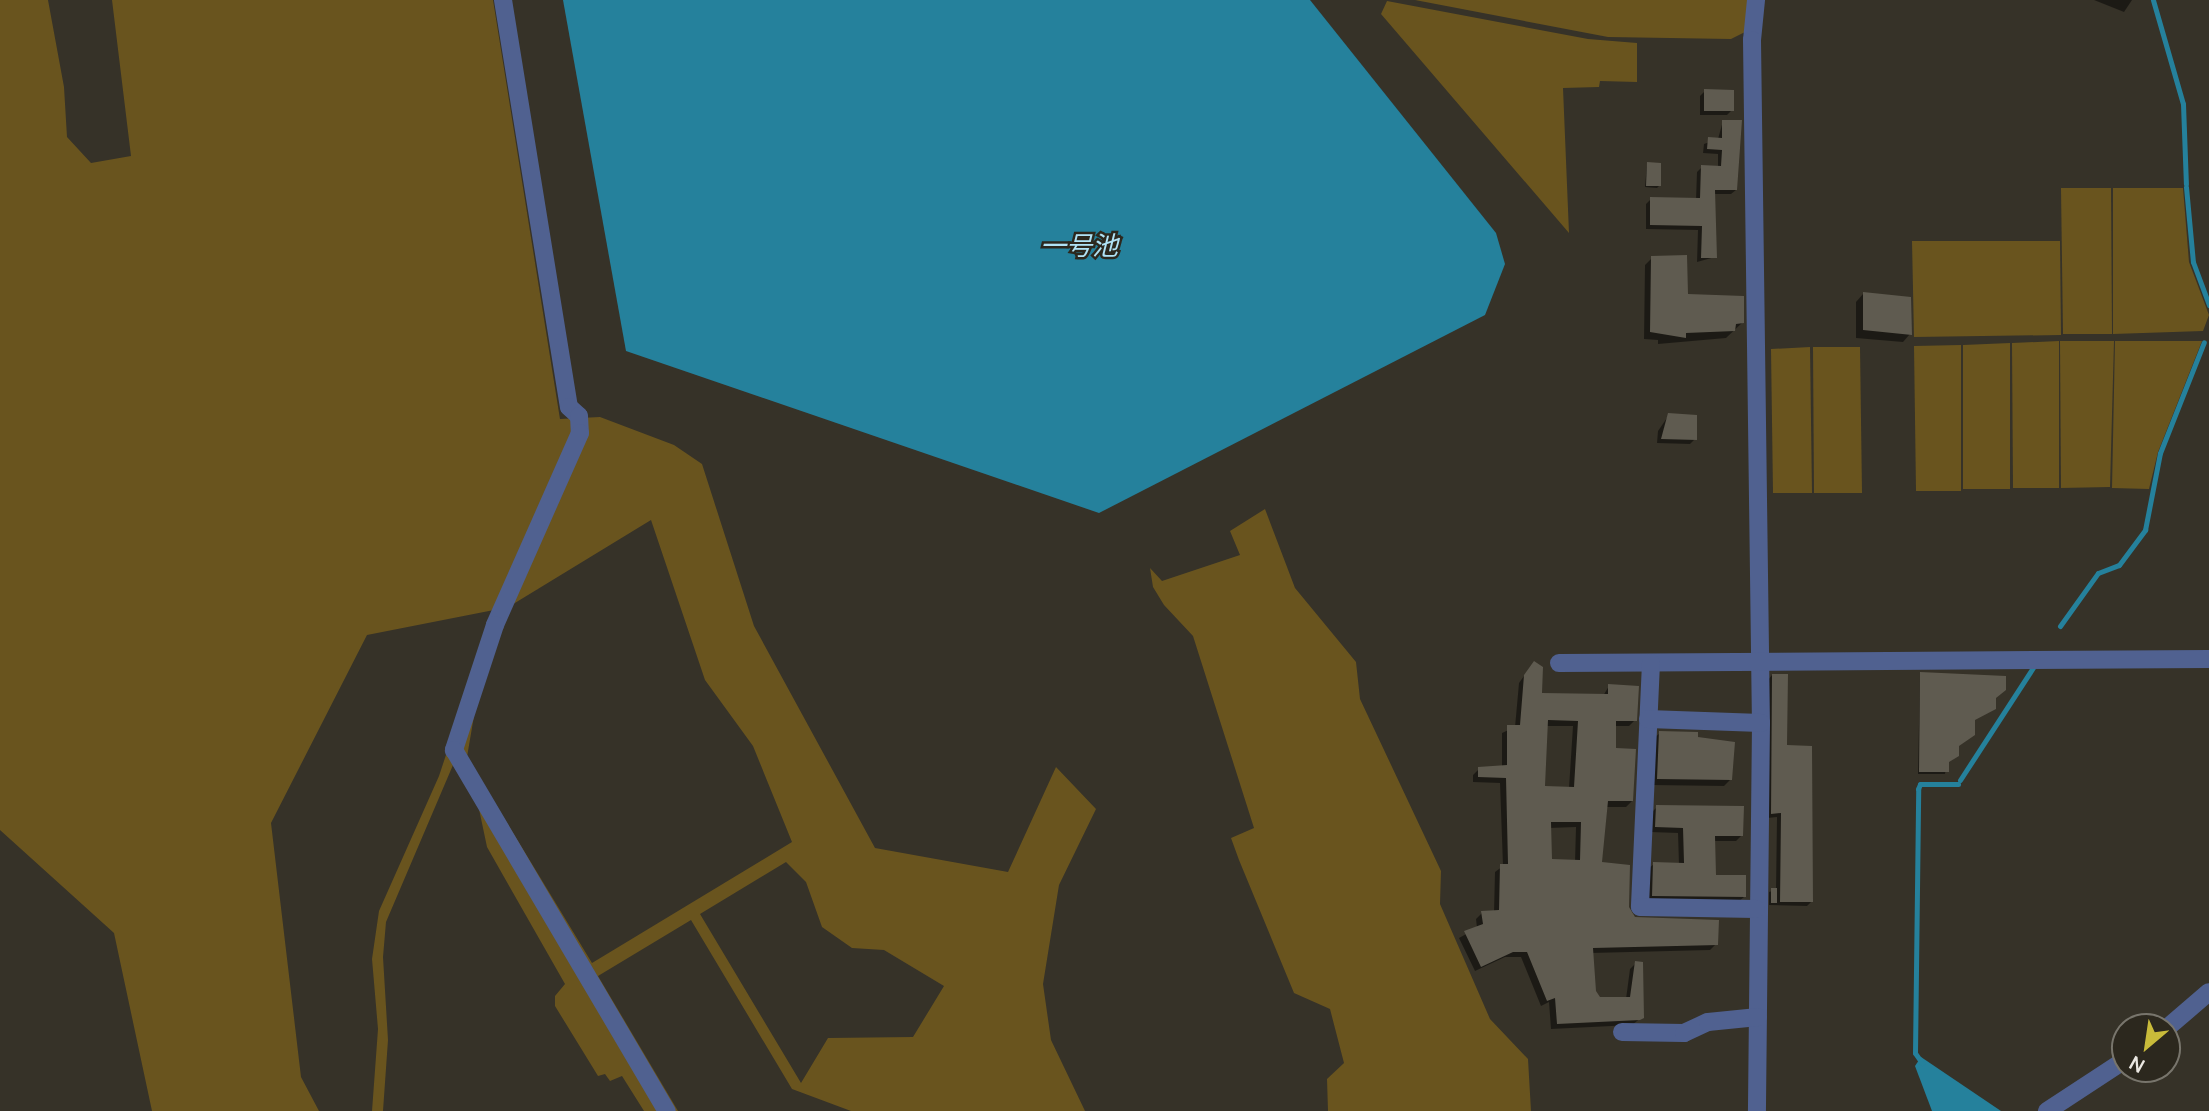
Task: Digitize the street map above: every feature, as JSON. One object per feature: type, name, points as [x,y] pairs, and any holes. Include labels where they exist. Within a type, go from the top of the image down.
[{"type":"street","points":[[503,0],[569,407],[579,416],[580,433],[495,625],[454,750],[667,1111]]},
{"type":"street","points":[[1756,0],[1752,40],[1760,723],[1756,909],[1757,1111]]},
{"type":"street","points":[[1559,663],[2209,659]]},
{"type":"street","points":[[1651,663],[1640,908],[1756,909]]},
{"type":"street","points":[[1648,719],[1760,723]]},
{"type":"street","points":[[2181,1016],[2209,992]]},
{"type":"street","points":[[1622,1032],[1684,1033],[1708,1022],[1758,1017]]},
{"type":"street","points":[[2048,1111],[2111,1069]]},
{"type":"shaded area","points":[[0,0],[48,0],[64,87],[67,137],[91,163],[131,156],[112,0],[493,0],[560,419],[600,417],[674,445],[702,464],[754,626],[875,848],[1008,872],[1056,767],[1096,809],[1059,885],[1043,984],[1051,1040],[1085,1111],[851,1111],[792,1089],[691,920],[598,976],[678,1111],[644,1111],[622,1076],[610,1081],[605,1074],[598,1076],[555,1006],[555,996],[565,984],[487,847],[479,809],[453,765],[386,922],[383,957],[388,1040],[383,1111],[372,1111],[378,1029],[372,959],[379,911],[439,776],[494,610],[367,635],[271,823],[301,1077],[319,1111],[152,1111],[114,933],[0,830]],"holes":[[[651,520],[705,680],[753,746],[792,842],[592,963],[467,757],[480,681],[510,606]],[[786,862],[806,882],[822,927],[852,948],[884,950],[944,986],[913,1037],[828,1038],[801,1083],[700,914]]]},
{"type":"shaded area","points":[[1415,0],[1749,0],[1747,31],[1731,39],[1608,37]]},
{"type":"shaded area","points":[[1387,1],[1588,39],[1637,43],[1637,82],[1600,81],[1599,87],[1563,88],[1569,233],[1381,14]]},
{"type":"shaded area","points":[[2061,188],[2111,188],[2112,334],[2063,334]]},
{"type":"shaded area","points":[[2113,188],[2183,188],[2189,262],[2209,315],[2203,331],[2113,334]]},
{"type":"shaded area","points":[[1912,241],[2060,241],[2061,335],[1914,337]]},
{"type":"shaded area","points":[[2059,341],[2059,488],[2013,488],[2012,343]]},
{"type":"shaded area","points":[[2060,341],[2114,341],[2110,487],[2061,488]]},
{"type":"shaded area","points":[[2115,341],[2202,341],[2158,452],[2149,489],[2112,488]]},
{"type":"shaded area","points":[[2010,343],[2010,489],[1963,489],[1963,345]]},
{"type":"shaded area","points":[[1961,345],[1961,491],[1916,491],[1914,346]]},
{"type":"shaded area","points":[[1810,347],[1812,493],[1773,493],[1771,349]]},
{"type":"shaded area","points":[[1813,347],[1860,347],[1862,493],[1814,493]]},
{"type":"shaded area","points":[[1265,509],[1295,588],[1356,662],[1360,699],[1441,871],[1440,904],[1490,1019],[1528,1059],[1531,1111],[1328,1111],[1327,1079],[1344,1063],[1330,1009],[1294,993],[1239,860],[1231,838],[1254,828],[1193,636],[1164,605],[1153,587],[1150,568],[1162,581],[1240,555],[1230,531]]},
{"type":"water","name":"一号池","points":[[563,0],[1310,0],[1496,233],[1505,264],[1485,315],[1099,513],[626,351]]},
{"type":"water","points":[[1921,1057],[2001,1111],[1932,1111],[1915,1066]]},
{"type":"building","points":[[1704,89],[1734,90],[1734,111],[1704,111]]},
{"type":"building","points":[[1722,120],[1742,120],[1737,190],[1715,190],[1717,258],[1701,258],[1702,226],[1650,225],[1650,197],[1700,198],[1701,165],[1721,166],[1722,150],[1707,149],[1708,137],[1722,138]]},
{"type":"building","points":[[1647,162],[1661,163],[1661,186],[1646,186]]},
{"type":"building","points":[[1687,255],[1688,294],[1744,296],[1744,323],[1736,324],[1735,331],[1686,333],[1686,338],[1650,332],[1651,256]]},
{"type":"building","points":[[1863,292],[1911,297],[1912,335],[1863,330]]},
{"type":"building","points":[[1668,413],[1697,415],[1697,440],[1661,439]]},
{"type":"building","points":[[1534,661],[1543,667],[1542,693],[1608,694],[1608,684],[1639,686],[1637,721],[1616,721],[1616,748],[1636,749],[1633,801],[1608,801],[1602,862],[1630,865],[1629,907],[1635,917],[1719,920],[1718,945],[1593,948],[1596,991],[1600,997],[1630,997],[1635,961],[1643,962],[1644,1018],[1640,1020],[1557,1024],[1555,998],[1547,1001],[1527,952],[1513,952],[1481,967],[1464,931],[1483,924],[1481,911],[1499,910],[1500,864],[1508,864],[1506,778],[1478,777],[1478,767],[1507,765],[1507,725],[1520,725],[1524,675]],"holes":[[[1548,720],[1578,721],[1574,787],[1545,786]],[[1551,822],[1581,822],[1580,860],[1552,859]]]},
{"type":"building","points":[[1920,672],[2006,676],[2006,690],[1996,698],[1996,709],[1975,720],[1975,735],[1959,746],[1959,756],[1949,762],[1949,772],[1919,772]]},
{"type":"building","points":[[1772,674],[1788,674],[1787,745],[1812,746],[1813,902],[1780,902],[1781,813],[1771,814]]},
{"type":"building","points":[[1659,731],[1698,732],[1698,737],[1735,742],[1732,780],[1657,779]]},
{"type":"building","points":[[1656,805],[1744,806],[1743,836],[1715,836],[1716,875],[1746,875],[1746,897],[1652,896],[1653,862],[1684,863],[1683,828],[1655,827]]},
{"type":"building","points":[[1771,888],[1777,888],[1777,903],[1771,903]]},
{"type":"waterway","points":[[2153,0],[2183,104],[2186,184]]},
{"type":"waterway","points":[[2186,187],[2193,262],[2209,305]]},
{"type":"waterway","points":[[2060,626],[2098,573],[2119,565],[2145,530],[2160,453],[2204,342]]},
{"type":"waterway","points":[[1960,780],[2034,666]]},
{"type":"waterway","points":[[1922,1063],[1915,1053],[1918,789],[1920,784],[1958,784]]}]
